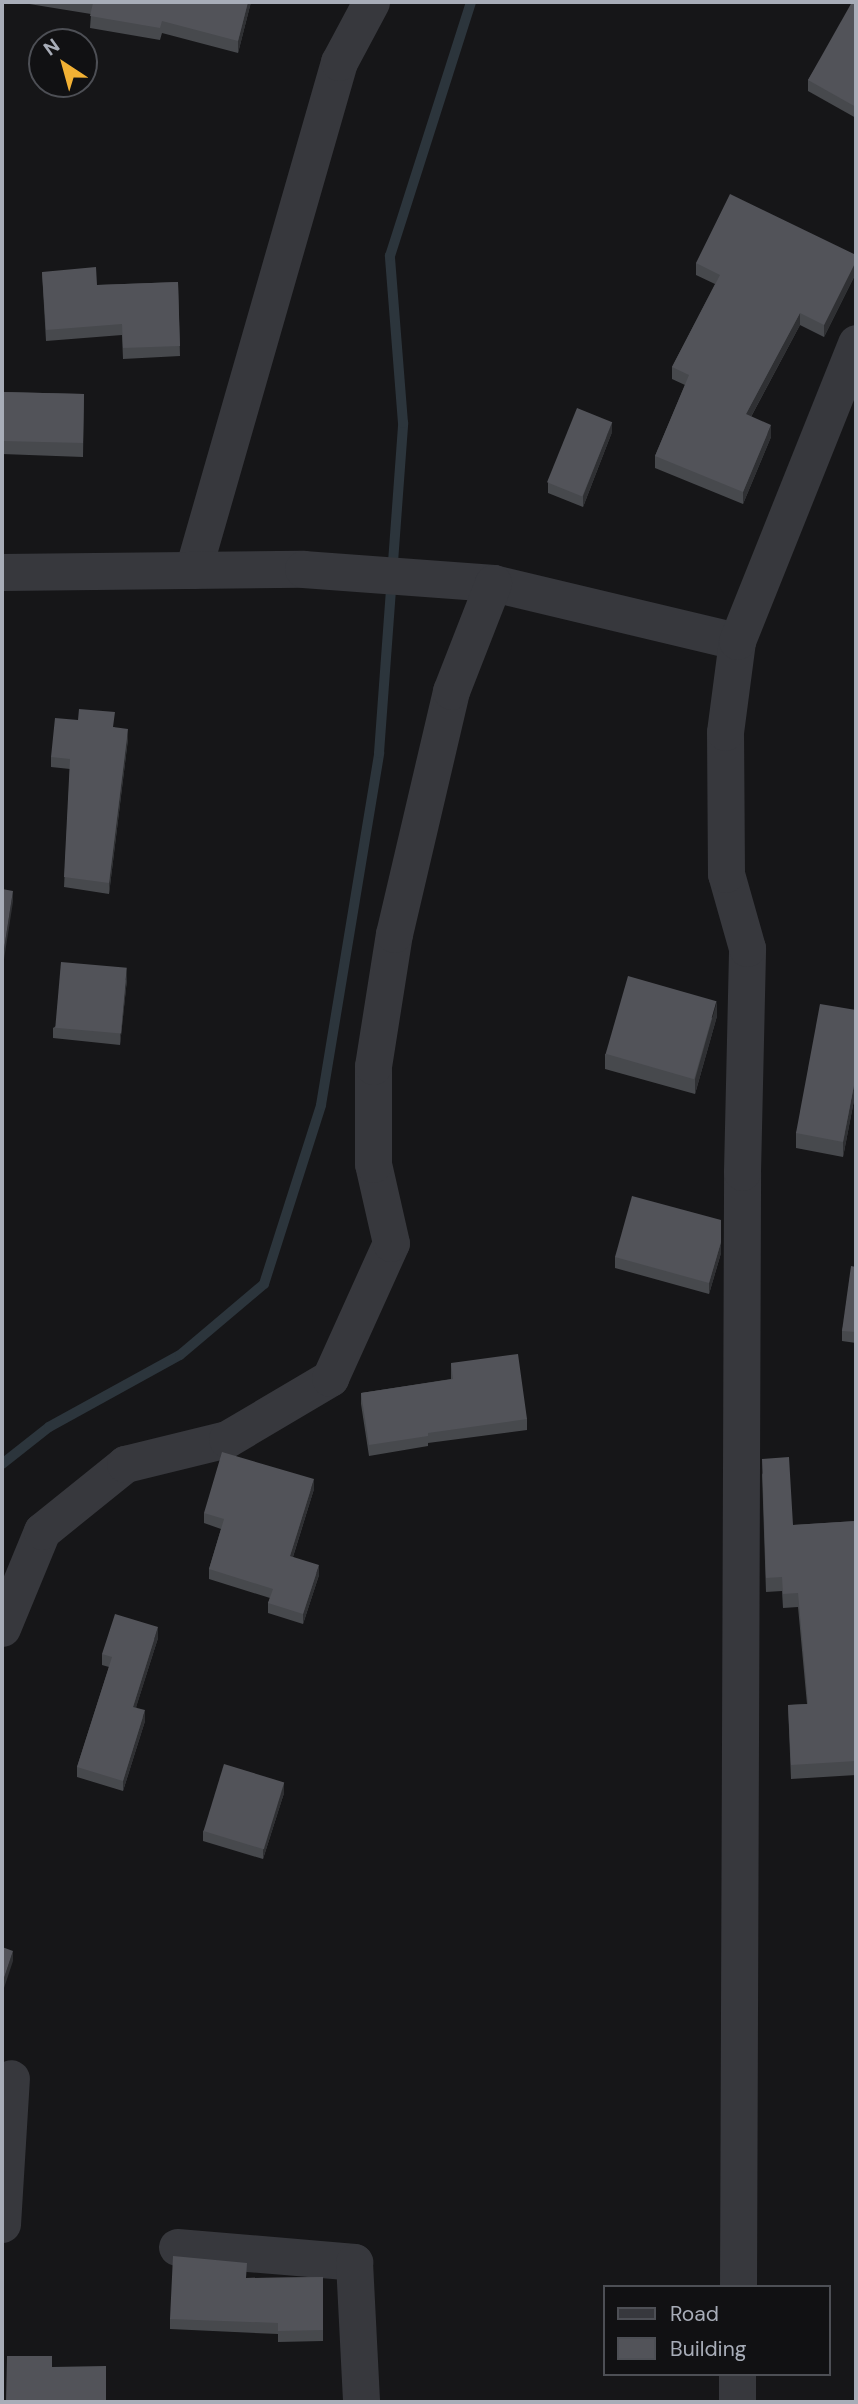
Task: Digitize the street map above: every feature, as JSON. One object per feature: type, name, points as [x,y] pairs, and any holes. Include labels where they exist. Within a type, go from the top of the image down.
[{"type":"street","points":[[193,570],[339,62],[371,2]]},
{"type":"street","points":[[738,2285],[742,1172],[747,947],[726,874],[725,732],[737,641],[856,343]]},
{"type":"street","points":[[2,572],[303,569],[493,583],[737,641]]},
{"type":"street","points":[[2,1628],[43,1531],[125,1464],[228,1439],[330,1378],[391,1243],[373,1164],[373,1066],[377,1040],[394,934],[451,691],[493,583]]},
{"type":"street","points":[[2,2224],[11,2077]]},
{"type":"street","points":[[177,2247],[354,2262],[361,2402]]},
{"type":"street","points":[[737,2376],[737,2402]]},
{"type":"building","points":[[88,2],[248,2],[238,41],[162,21],[160,28],[90,16],[93,3]]},
{"type":"building","points":[[852,2],[856,2],[856,107],[808,80]]},
{"type":"building","points":[[730,194],[856,255],[856,261],[824,325],[800,313],[746,414],[771,425],[743,492],[655,456],[689,375],[672,367],[720,275],[696,263]]},
{"type":"building","points":[[96,267],[97,285],[178,282],[180,346],[123,348],[122,324],[46,330],[42,272]]},
{"type":"building","points":[[2,352],[3,392],[84,394],[83,443],[2,441]]},
{"type":"building","points":[[577,408],[612,422],[582,496],[547,482]]},
{"type":"building","points":[[79,709],[115,712],[113,727],[128,729],[109,883],[64,877],[70,759],[51,757],[55,718],[78,720]]},
{"type":"building","points":[[2,889],[13,891],[2,962]]},
{"type":"building","points":[[61,962],[127,968],[121,1034],[55,1028]]},
{"type":"building","points":[[628,976],[716,1001],[694,1079],[606,1054]]},
{"type":"building","points":[[820,1004],[856,1010],[856,1075],[843,1142],[796,1133]]},
{"type":"building","points":[[632,1196],[721,1220],[721,1242],[709,1283],[615,1257]]},
{"type":"building","points":[[851,1266],[856,1267],[856,1332],[842,1331]]},
{"type":"building","points":[[518,1354],[527,1419],[428,1433],[428,1436],[369,1445],[361,1393],[453,1379],[451,1363]]},
{"type":"building","points":[[222,1452],[314,1479],[290,1556],[319,1565],[303,1614],[268,1603],[273,1589],[209,1569],[224,1519],[204,1513]]},
{"type":"building","points":[[789,1457],[793,1525],[856,1521],[856,1761],[791,1765],[788,1705],[808,1704],[798,1593],[783,1594],[782,1577],[766,1578],[762,1459]]},
{"type":"building","points":[[115,1614],[158,1627],[133,1707],[145,1710],[123,1781],[77,1767],[112,1657],[102,1654]]},
{"type":"building","points":[[224,1764],[284,1782],[264,1849],[204,1831]]},
{"type":"building","points":[[2,1947],[13,1951],[2,1984]]},
{"type":"building","points":[[173,2256],[247,2263],[246,2278],[323,2277],[323,2330],[278,2331],[278,2323],[170,2319]]},
{"type":"building","points":[[7,2356],[52,2356],[52,2367],[106,2366],[106,2402],[6,2402]]},
{"type":"waterway","points":[[2,1464],[49,1427],[180,1355],[264,1284],[321,1105],[379,753],[403,423],[390,256],[471,2]]}]
